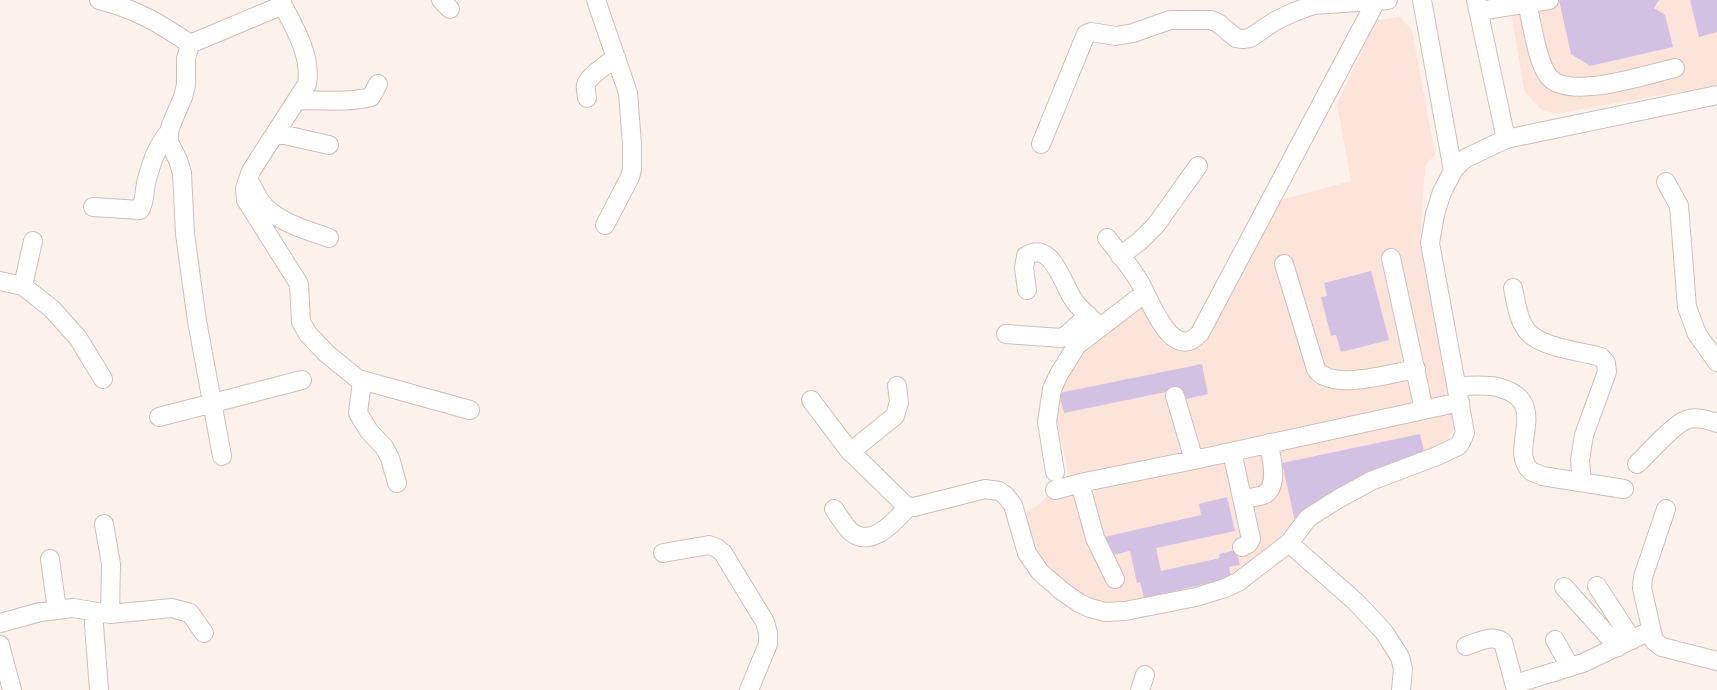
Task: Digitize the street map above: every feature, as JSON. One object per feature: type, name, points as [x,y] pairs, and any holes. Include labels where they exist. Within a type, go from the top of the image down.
[{"type":"street","points":[[99,0],[139,12],[190,44]]},
{"type":"street","points":[[596,0],[628,93],[632,144],[632,169],[630,177],[605,225]]},
{"type":"street","points":[[1422,0],[1453,170]]},
{"type":"street","points":[[1506,139],[1477,6],[1527,4],[1549,0]]},
{"type":"street","points":[[1041,144],[1086,34],[1091,32],[1116,36],[1133,33],[1170,20],[1210,20],[1218,23],[1236,38],[1243,39],[1250,38],[1312,2],[1382,1],[1200,333],[1194,339],[1186,342],[1172,337],[1157,317],[1140,283],[1107,238]]},
{"type":"street","points":[[190,44],[281,2],[299,39],[308,72],[306,84],[251,171],[245,188],[246,200],[300,284],[300,322],[303,328],[327,354],[362,382],[470,410]]},
{"type":"street","points":[[1527,4],[1541,61],[1549,77],[1561,85],[1595,87],[1675,68]]},
{"type":"street","points":[[93,207],[140,210],[143,206],[146,183],[154,154],[169,132],[186,85],[186,59],[190,44]]},
{"type":"street","points":[[587,98],[587,82],[616,57]]},
{"type":"street","points":[[297,100],[341,101],[363,99],[371,97],[378,84]]},
{"type":"street","points":[[834,509],[849,530],[863,537],[875,535],[887,529],[908,507],[985,490],[999,491],[1013,505],[1027,553],[1036,567],[1062,591],[1079,603],[1105,612],[1125,611],[1196,597],[1238,582],[1288,543],[1308,518],[1338,499],[1372,481],[1437,456],[1458,446],[1461,442],[1465,432],[1430,243],[1435,214],[1442,192],[1453,170],[1466,158],[1506,139],[1717,95]]},
{"type":"street","points":[[169,132],[169,142],[178,160],[182,174],[185,234],[197,322],[222,456]]},
{"type":"street","points":[[276,133],[329,144]]},
{"type":"street","points":[[1120,256],[1140,241],[1156,225],[1198,166]]},
{"type":"street","points":[[248,180],[261,202],[270,212],[284,220],[329,238]]},
{"type":"street","points":[[1666,182],[1679,206],[1687,307],[1697,334],[1717,362]]},
{"type":"street","points":[[23,286],[33,240]]},
{"type":"street","points":[[1027,290],[1024,268],[1026,256],[1032,252],[1039,252],[1054,262],[1070,294],[1094,321]]},
{"type":"street","points":[[1392,258],[1424,410]]},
{"type":"street","points":[[1284,264],[1316,369],[1319,373],[1332,380],[1351,381],[1416,369]]},
{"type":"street","points":[[0,282],[23,286],[52,309],[78,338],[103,379]]},
{"type":"street","points":[[1513,288],[1522,320],[1528,332],[1541,341],[1601,357],[1606,363],[1606,372],[1588,420],[1583,441],[1580,460],[1582,482]]},
{"type":"street","points":[[1006,334],[1060,338],[1145,293]]},
{"type":"street","points":[[1055,472],[1047,422],[1052,389],[1065,364],[1094,321]]},
{"type":"street","points":[[158,417],[302,380]]},
{"type":"street","points":[[362,382],[358,413],[369,431],[384,447],[390,458],[397,484]]},
{"type":"street","points":[[850,452],[895,416],[899,402],[897,386]]},
{"type":"street","points":[[1055,490],[1080,483],[1424,410],[1459,394],[1496,386],[1513,393],[1523,402],[1527,410],[1524,452],[1526,462],[1531,471],[1542,476],[1624,489]]},
{"type":"street","points":[[1175,396],[1194,460]]},
{"type":"street","points":[[811,400],[850,452],[908,507]]},
{"type":"street","points":[[1637,464],[1678,425],[1686,420],[1700,418],[1717,423]]},
{"type":"street","points":[[1243,499],[1264,494],[1271,488],[1273,482],[1269,443]]},
{"type":"street","points":[[1232,452],[1251,539],[1248,544],[1242,547]]},
{"type":"street","points":[[1080,483],[1095,538],[1115,579]]},
{"type":"street","points":[[1666,509],[1643,577],[1642,588],[1650,632],[1654,641],[1662,647],[1717,661]]},
{"type":"street","points":[[99,690],[101,613],[111,564],[104,524]]},
{"type":"street","points":[[1288,543],[1356,602],[1384,632],[1400,657],[1403,670],[1401,690]]},
{"type":"street","points":[[663,553],[709,545],[718,548],[723,553],[765,622],[768,633],[768,644],[750,690]]},
{"type":"street","points":[[50,559],[57,610]]},
{"type":"street","points":[[1564,586],[1625,643]]},
{"type":"street","points":[[1597,586],[1625,643]]},
{"type":"street","points":[[0,623],[40,612],[73,608],[101,613],[172,608],[190,613],[204,632]]},
{"type":"street","points":[[1466,646],[1492,638],[1503,642],[1516,687],[1583,663],[1650,632]]},
{"type":"street","points":[[1555,640],[1570,667]]},
{"type":"street","points":[[0,646],[12,690]]},
{"type":"shaded area","points":[[1509,0],[1717,0],[1717,85],[1560,113],[1552,113],[1540,109],[1524,90]]},
{"type":"shaded area","points":[[1400,17],[1412,30],[1435,155],[1425,166],[1420,239],[1454,428],[1449,435],[1451,445],[1369,479],[1283,541],[1235,581],[1106,610],[1069,591],[1030,554],[1024,519],[1026,512],[1037,506],[1069,476],[1055,411],[1057,392],[1069,368],[1086,348],[1137,307],[1147,307],[1188,347],[1277,201],[1351,181],[1337,104],[1376,20]]},
{"type":"building","points":[[1559,0],[1659,0],[1654,8],[1665,15],[1673,47],[1590,66],[1571,54]]},
{"type":"building","points":[[1690,0],[1717,0],[1717,32],[1699,37]]},
{"type":"building","points":[[1371,271],[1389,340],[1341,352],[1336,335],[1331,336],[1321,297],[1327,296],[1324,283]]},
{"type":"building","points":[[1202,364],[1208,394],[1182,400],[1180,389],[1064,413],[1059,393]]},
{"type":"building","points":[[1420,434],[1425,456],[1296,526],[1282,463]]},
{"type":"building","points":[[1227,497],[1235,531],[1156,548],[1161,571],[1220,558],[1219,554],[1236,550],[1240,565],[1229,567],[1231,578],[1144,598],[1140,582],[1137,583],[1130,551],[1108,556],[1104,537],[1201,515],[1199,504]]}]
